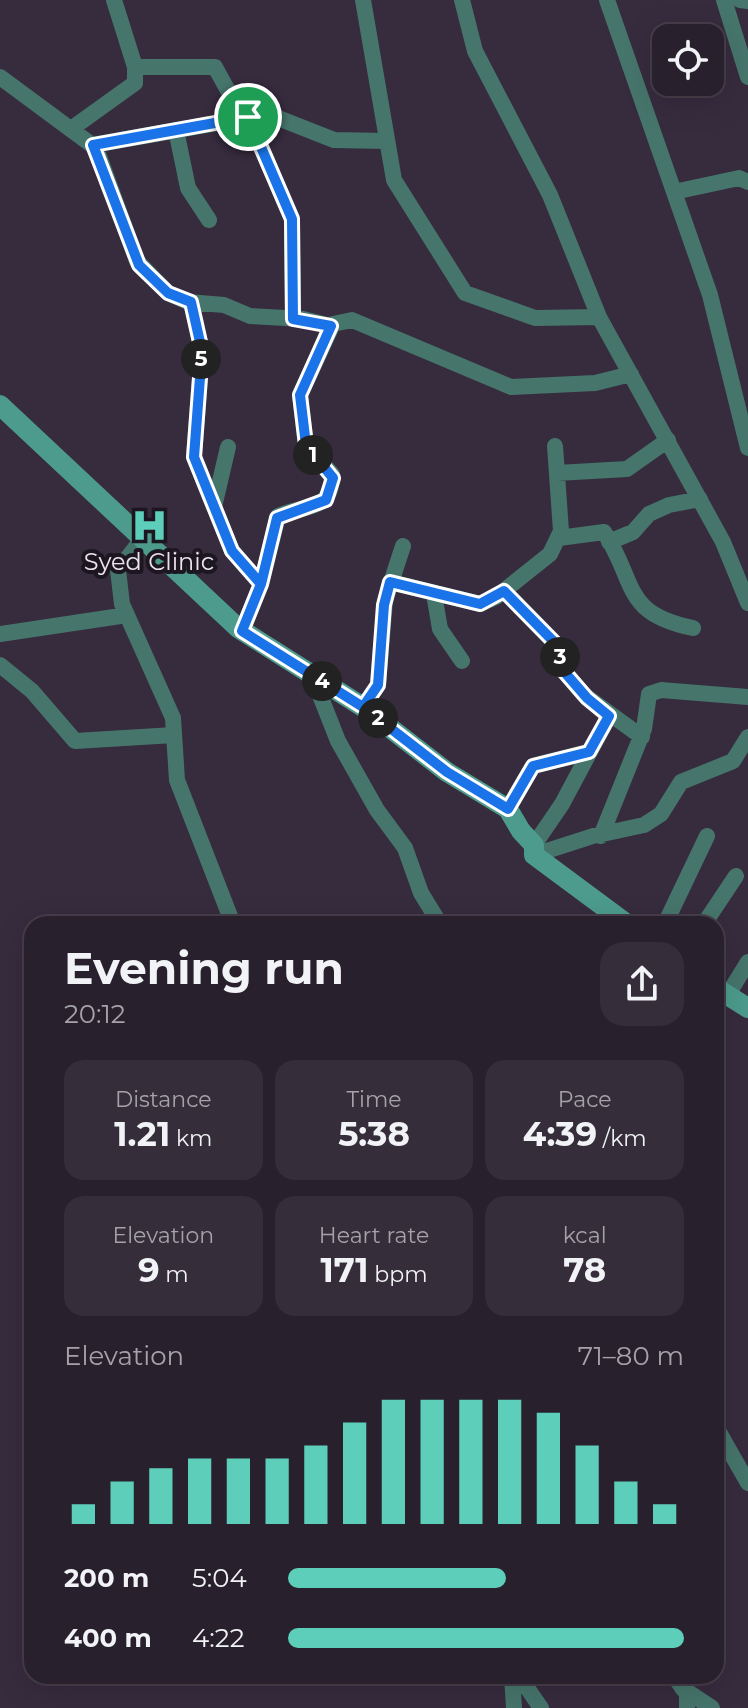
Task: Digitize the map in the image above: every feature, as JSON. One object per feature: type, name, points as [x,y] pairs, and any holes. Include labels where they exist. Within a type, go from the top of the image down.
[{"type":"street","points":[[71,129],[132,88],[136,78],[114,0]]},
{"type":"street","points":[[363,0],[394,180],[465,293],[535,318],[599,317]]},
{"type":"street","points":[[462,0],[475,51],[550,195],[599,317],[723,542],[748,603]]},
{"type":"street","points":[[607,0],[710,295],[748,448]]},
{"type":"street","points":[[724,0],[748,77]]},
{"type":"street","points":[[740,0],[748,1]]},
{"type":"street","points":[[135,67],[215,67],[245,118],[292,219],[293,319]]},
{"type":"street","points":[[0,77],[93,145],[139,265],[168,293],[191,302],[224,305],[250,316],[339,323],[511,387],[595,383],[631,374]]},
{"type":"street","points":[[93,145],[276,114],[334,140],[387,141]]},
{"type":"street","points":[[176,130],[188,188],[209,220]]},
{"type":"street","points":[[674,192],[739,178],[748,182]]},
{"type":"street","points":[[191,302],[202,351],[194,457],[232,551],[261,584]]},
{"type":"street","points":[[242,631],[261,584],[278,516],[324,502],[330,494],[332,474],[306,445],[300,395],[339,323]]},
{"type":"street","points":[[0,405],[242,631],[363,707],[447,772],[508,809],[534,850],[617,916]]},
{"type":"street","points":[[557,473],[627,469],[668,440]]},
{"type":"street","points":[[555,446],[556,544]]},
{"type":"street","points":[[214,507],[228,447]]},
{"type":"street","points":[[609,542],[633,532],[649,514],[669,505],[700,499]]},
{"type":"street","points":[[390,582],[480,604],[504,591],[556,544],[600,530],[609,542],[636,601],[664,621],[693,628]]},
{"type":"street","points":[[143,538],[118,570],[122,604],[173,718],[177,780],[230,916]]},
{"type":"street","points":[[363,707],[378,685],[384,605],[403,546]]},
{"type":"street","points":[[504,591],[557,645],[561,668],[587,698],[642,737]]},
{"type":"street","points":[[434,594],[440,629],[462,661]]},
{"type":"street","points":[[0,634],[127,615]]},
{"type":"street","points":[[0,665],[32,691],[75,741],[174,735]]},
{"type":"street","points":[[312,675],[338,741],[377,810],[405,848],[421,893],[435,916]]},
{"type":"street","points":[[601,836],[642,737],[647,698],[652,691],[748,697]]},
{"type":"street","points":[[534,850],[609,716]]},
{"type":"street","points":[[534,850],[644,825],[661,814],[681,782],[733,761],[748,737]]},
{"type":"street","points":[[508,809],[533,766],[589,752]]},
{"type":"street","points":[[669,916],[707,836]]},
{"type":"street","points":[[709,916],[736,876]]},
{"type":"street","points":[[724,989],[748,962]]},
{"type":"street","points":[[724,994],[748,1008]]},
{"type":"street","points":[[724,1441],[748,1483]]},
{"type":"street","points":[[512,1684],[514,1708]]},
{"type":"street","points":[[524,1684],[541,1708]]},
{"type":"street","points":[[680,1684],[687,1694],[687,1708]]},
{"type":"street","points":[[681,1684],[712,1708]]},
{"type":"place","name":"Syed Clinic","points":[[149,525]]},
{"type":"route","points":[[248,117],[93,145],[99,152],[139,265],[168,293],[191,302],[202,351],[194,457],[232,551],[261,584],[242,631],[312,675],[363,707],[378,685],[384,605],[390,582],[480,604],[504,591],[557,645],[561,668],[587,698],[609,716],[589,752],[533,766],[524,775],[508,809],[447,772],[363,707],[242,631],[261,584],[278,516],[324,502],[330,494],[333,478],[306,445],[300,395],[331,326],[293,319],[292,219],[248,117]]}]
